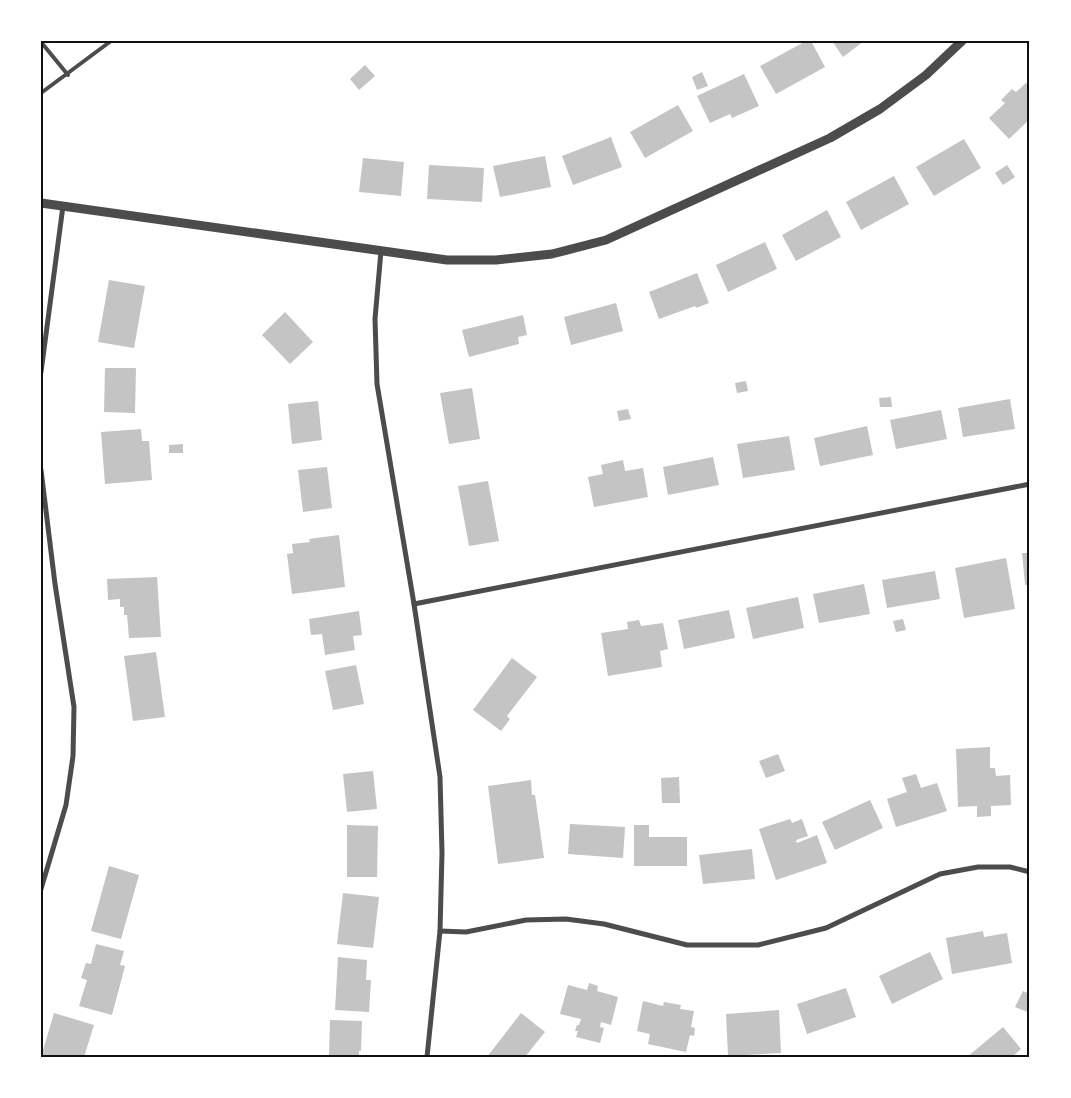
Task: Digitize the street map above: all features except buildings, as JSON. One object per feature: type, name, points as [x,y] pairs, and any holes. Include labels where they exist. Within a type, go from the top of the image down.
[{"type":"street","points":[[41,203],[447,260],[496,260],[552,254],[606,240],[830,138],[888,103],[926,75],[962,41]]},
{"type":"street","points":[[41,372],[63,206]]},
{"type":"street","points":[[382,251],[375,319],[377,384],[414,604],[440,777],[442,853],[440,930],[427,1057]]},
{"type":"street","points":[[41,470],[55,584],[74,707],[73,756],[66,805],[41,889]]},
{"type":"street","points":[[414,604],[1030,484]]},
{"type":"street","points":[[440,930],[466,932],[526,920],[566,919],[604,924],[687,945],[758,945],[826,928],[940,874],[978,867],[1010,867],[1030,872]]},
{"type":"lane","points":[[41,94],[111,41]]},
{"type":"lane","points":[[41,42],[68,75]]}]
